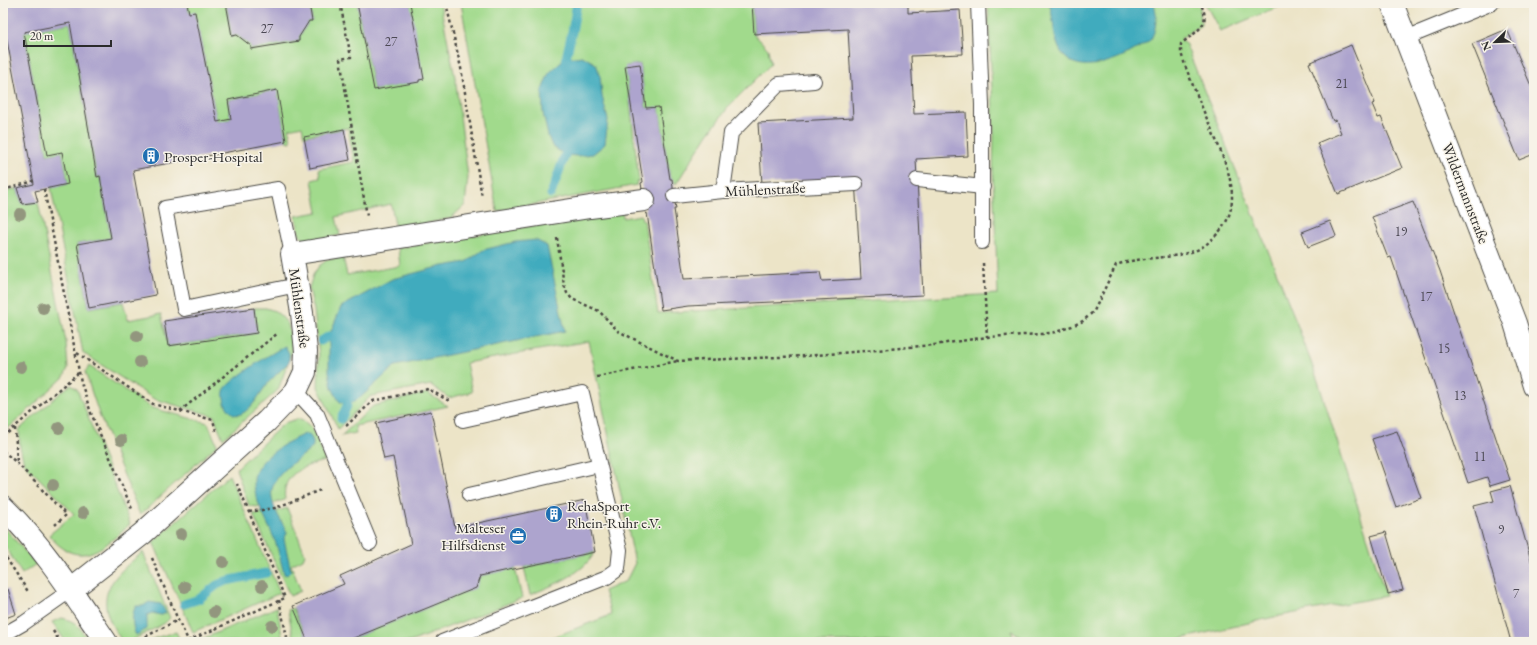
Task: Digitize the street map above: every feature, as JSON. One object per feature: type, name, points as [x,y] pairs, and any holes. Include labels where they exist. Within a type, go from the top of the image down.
[{"type":"street","name":"Wildermannstraße","points":[[1392,3],[1515,322],[1534,386]]},
{"type":"street","name":"Mühlenstraße","points":[[71,590],[142,534],[267,421],[296,391],[305,372],[306,351],[302,313],[292,254],[590,207],[644,200]]},
{"type":"street","points":[[3,507],[18,521],[47,556],[106,642]]},
{"type":"lane","points":[[978,3],[982,105],[982,242]]},
{"type":"lane","points":[[1406,38],[1492,3]]},
{"type":"lane","points":[[724,191],[731,133],[779,84],[814,81]]},
{"type":"lane","points":[[917,180],[983,188]]},
{"type":"lane","name":"Mühlenstraße","points":[[674,196],[724,191],[856,184]]},
{"type":"lane","points":[[292,254],[278,189],[165,208],[184,309],[297,285]]},
{"type":"lane","points":[[296,391],[317,414],[370,543]]},
{"type":"lane","points":[[442,642],[607,577],[618,569],[620,550],[582,394],[463,420]]},
{"type":"lane","points":[[469,495],[599,465]]},
{"type":"lane","points":[[8,637],[71,590]]},
{"type":"path","points":[[340,3],[351,57],[340,59],[372,242]]},
{"type":"path","points":[[446,3],[461,68],[487,224]]},
{"type":"path","points":[[582,394],[596,377],[678,360],[806,356],[934,345],[986,337],[1056,332],[1083,320],[1094,311],[1116,265],[1128,260],[1195,251],[1207,244],[1227,222],[1231,208],[1232,186],[1227,168],[1181,53],[1181,44],[1203,26],[1205,17],[1204,10],[1200,3]]},
{"type":"path","points":[[3,190],[34,181]]},
{"type":"path","points":[[44,189],[76,353],[78,372],[91,413],[178,620],[189,642],[285,598]]},
{"type":"path","points":[[553,214],[564,286],[572,299],[599,311],[618,330],[678,360]]},
{"type":"path","points":[[982,242],[986,337]]},
{"type":"path","points":[[179,411],[302,313]]},
{"type":"path","points":[[3,437],[78,372]]},
{"type":"path","points":[[329,443],[373,401],[428,389],[450,402],[457,401]]},
{"type":"path","points":[[15,427],[17,463]]},
{"type":"path","points":[[3,451],[17,463],[66,515],[53,527]]},
{"type":"path","points":[[249,512],[282,505],[344,480]]},
{"type":"path","points":[[3,564],[9,563]]},
{"type":"path","points":[[279,600],[288,642]]},
{"type":"path","points":[[135,642],[178,620]]},
{"type":"green space","points":[[187,3],[226,3],[232,36],[237,35],[251,46],[251,49],[299,41],[299,37],[309,21],[312,21],[309,3],[357,3],[374,90],[419,81],[410,3],[440,3],[455,77],[468,177],[465,205],[451,218],[396,230],[391,204],[336,217],[340,235],[306,242],[299,234],[296,216],[318,212],[312,180],[320,178],[319,169],[354,162],[348,128],[304,136],[302,126],[289,129],[291,142],[286,141],[277,90],[228,100],[231,119],[217,122],[195,12],[189,13]]},
{"type":"green space","points":[[461,3],[752,3],[754,34],[768,49],[771,64],[730,105],[708,134],[676,184],[672,179],[670,179],[659,108],[646,108],[640,64],[626,66],[639,181],[636,182],[637,185],[497,211]]},
{"type":"green space","points":[[988,3],[1196,3],[1200,7],[1201,25],[1181,38],[1186,45],[1294,316],[1318,381],[1386,596],[1274,617],[1167,642],[1027,640],[1012,631],[1013,642],[540,642],[611,615],[604,591],[626,581],[635,563],[589,341],[466,363],[472,392],[449,398],[431,385],[371,396],[338,429],[318,387],[319,356],[314,310],[309,288],[313,275],[319,266],[327,260],[343,257],[347,275],[400,266],[398,248],[622,211],[623,218],[641,215],[642,220],[644,220],[658,313],[998,294],[993,175],[994,133]]},
{"type":"green space","points":[[1205,3],[1288,3],[1220,31]]},
{"type":"green space","points":[[70,23],[97,177],[100,176],[111,238],[77,244],[89,308],[123,302],[128,320],[161,314],[168,346],[257,333],[254,308],[266,308],[275,311],[288,324],[292,352],[278,390],[223,439],[214,416],[154,399],[83,353],[51,188],[68,184],[62,152],[47,155],[24,32]]},
{"type":"green space","points":[[17,188],[22,204],[38,202],[66,342],[68,368],[64,377],[11,426],[3,431],[3,193]]},
{"type":"green space","points":[[89,366],[152,408],[208,423],[217,445],[140,515],[98,411],[85,372]]},
{"type":"green space","points":[[71,385],[77,389],[130,524],[101,548],[81,554],[71,552],[60,546],[49,535],[74,514],[24,463],[20,447],[19,430]]},
{"type":"green space","points":[[427,393],[448,406],[355,426],[356,433],[341,436],[373,406]]},
{"type":"green space","points":[[297,419],[309,425],[313,430],[319,442],[325,461],[309,466],[295,473],[286,484],[285,500],[259,507],[249,506],[236,469],[281,426],[287,422]]},
{"type":"green space","points":[[229,475],[280,593],[193,632],[153,542]]},
{"type":"green space","points":[[287,508],[305,554],[303,559],[291,565],[301,591],[290,596],[253,514],[275,512]]},
{"type":"green space","points":[[3,526],[36,564],[22,574],[3,543]]},
{"type":"green space","points":[[143,552],[170,618],[165,623],[129,642],[123,642],[113,627],[108,614],[106,602],[108,592],[112,582],[120,572]]},
{"type":"green space","points":[[595,552],[583,567],[575,573],[530,595],[524,567]]},
{"type":"green space","points":[[515,568],[522,598],[410,642],[344,642],[475,588],[480,576]]},
{"type":"green space","points":[[277,607],[283,642],[195,642]]},
{"type":"green space","points":[[293,608],[308,642],[294,642],[288,610]]},
{"type":"green space","points":[[62,618],[76,624],[89,642],[66,642],[52,622]]},
{"type":"green space","points":[[176,632],[181,642],[148,642],[158,637]]},
{"type":"water","points":[[1049,3],[1154,3],[1156,12],[1155,26],[1151,39],[1131,52],[1103,63],[1083,65],[1074,63],[1061,53],[1056,39]]},
{"type":"water","points":[[582,56],[596,64],[600,75],[602,96],[608,120],[605,144],[593,154],[578,156],[565,155],[552,146],[548,136],[543,113],[542,90],[549,73],[566,58]]},
{"type":"water","points":[[536,240],[547,246],[565,331],[395,366],[361,397],[347,406],[339,401],[332,388],[329,372],[329,336],[341,307],[392,279],[438,267],[466,262],[483,250],[515,242]]},
{"type":"water","points":[[285,346],[289,353],[289,362],[269,382],[250,408],[237,415],[229,410],[224,397],[225,389],[243,373]]},
{"type":"water","points":[[305,434],[309,434],[313,441],[313,446],[278,477],[272,491],[274,507],[287,533],[284,539],[291,571],[287,575],[284,574],[275,541],[257,499],[254,482],[255,474],[263,461],[269,455],[292,440]]},
{"type":"water","points":[[149,602],[161,604],[166,613],[161,615],[152,613],[147,615],[147,629],[136,635],[133,620],[134,609],[136,606],[143,606]]},
{"type":"building","name":"Prosper-Hospital","points":[[3,3],[187,3],[189,13],[195,12],[217,122],[231,119],[228,100],[277,90],[286,141],[133,170],[156,295],[89,308],[77,244],[111,238],[100,176],[97,177],[70,23],[24,32],[47,155],[62,152],[68,184],[35,191],[38,202],[22,204],[17,188],[34,184],[6,35],[3,36]]},
{"type":"building","points":[[226,3],[309,3],[312,21],[309,21],[299,37],[299,41],[251,49],[251,46],[237,35],[232,36]]},
{"type":"building","points":[[357,3],[410,3],[424,79],[419,80],[419,82],[374,90]]},
{"type":"building","points":[[752,3],[908,3],[908,13],[960,10],[963,54],[911,56],[914,114],[966,112],[968,156],[916,159],[923,295],[688,306],[661,310],[647,213],[646,214],[641,183],[643,182],[625,66],[640,64],[646,108],[659,107],[670,179],[672,179],[676,209],[674,209],[684,279],[820,272],[822,281],[861,279],[855,179],[762,184],[758,123],[853,118],[848,29],[754,34]]},
{"type":"building","points":[[1507,29],[1534,93],[1534,154],[1519,160],[1472,44]]},
{"type":"building","points":[[1351,45],[1375,103],[1372,104],[1378,118],[1381,117],[1402,168],[1338,194],[1317,143],[1341,133],[1336,120],[1333,121],[1309,63]]},
{"type":"building","points":[[344,129],[350,160],[310,168],[304,137]]},
{"type":"building","points":[[1413,202],[1440,271],[1510,480],[1490,486],[1487,477],[1468,483],[1391,257],[1388,258],[1372,217]]},
{"type":"building","points":[[1330,221],[1336,236],[1308,247],[1302,232]]},
{"type":"building","points":[[254,308],[257,333],[168,346],[164,321]]},
{"type":"building","name":"RehaSport Rhein-Ruhr e.V.","points":[[431,411],[455,528],[585,500],[595,552],[480,576],[476,588],[344,642],[308,642],[293,606],[344,584],[340,576],[411,544],[393,457],[384,459],[376,423]]},
{"type":"building","points":[[1397,431],[1421,498],[1396,507],[1372,439]]},
{"type":"building","points":[[1510,486],[1534,571],[1534,642],[1511,642],[1474,506],[1494,501],[1491,491]]},
{"type":"building","points":[[1386,532],[1403,590],[1388,594],[1371,536]]},
{"type":"building","points":[[8,589],[16,614],[3,619],[3,590]]},
{"type":"waterway","points":[[566,58],[577,3]]},
{"type":"waterway","points":[[551,194],[565,155]]},
{"type":"waterway","points":[[321,341],[329,336]]},
{"type":"waterway","points":[[341,419],[347,406]]},
{"type":"waterway","points":[[184,604],[199,599],[217,585],[226,581],[266,573]]},
{"type":"place","name":"Prosper-Hospital","points":[[151,156]]},
{"type":"place","name":"RehaSport Rhein-Ruhr e.V.","points":[[554,514]]},
{"type":"place","name":"Malteser Hilfsdienst","points":[[518,536]]}]
